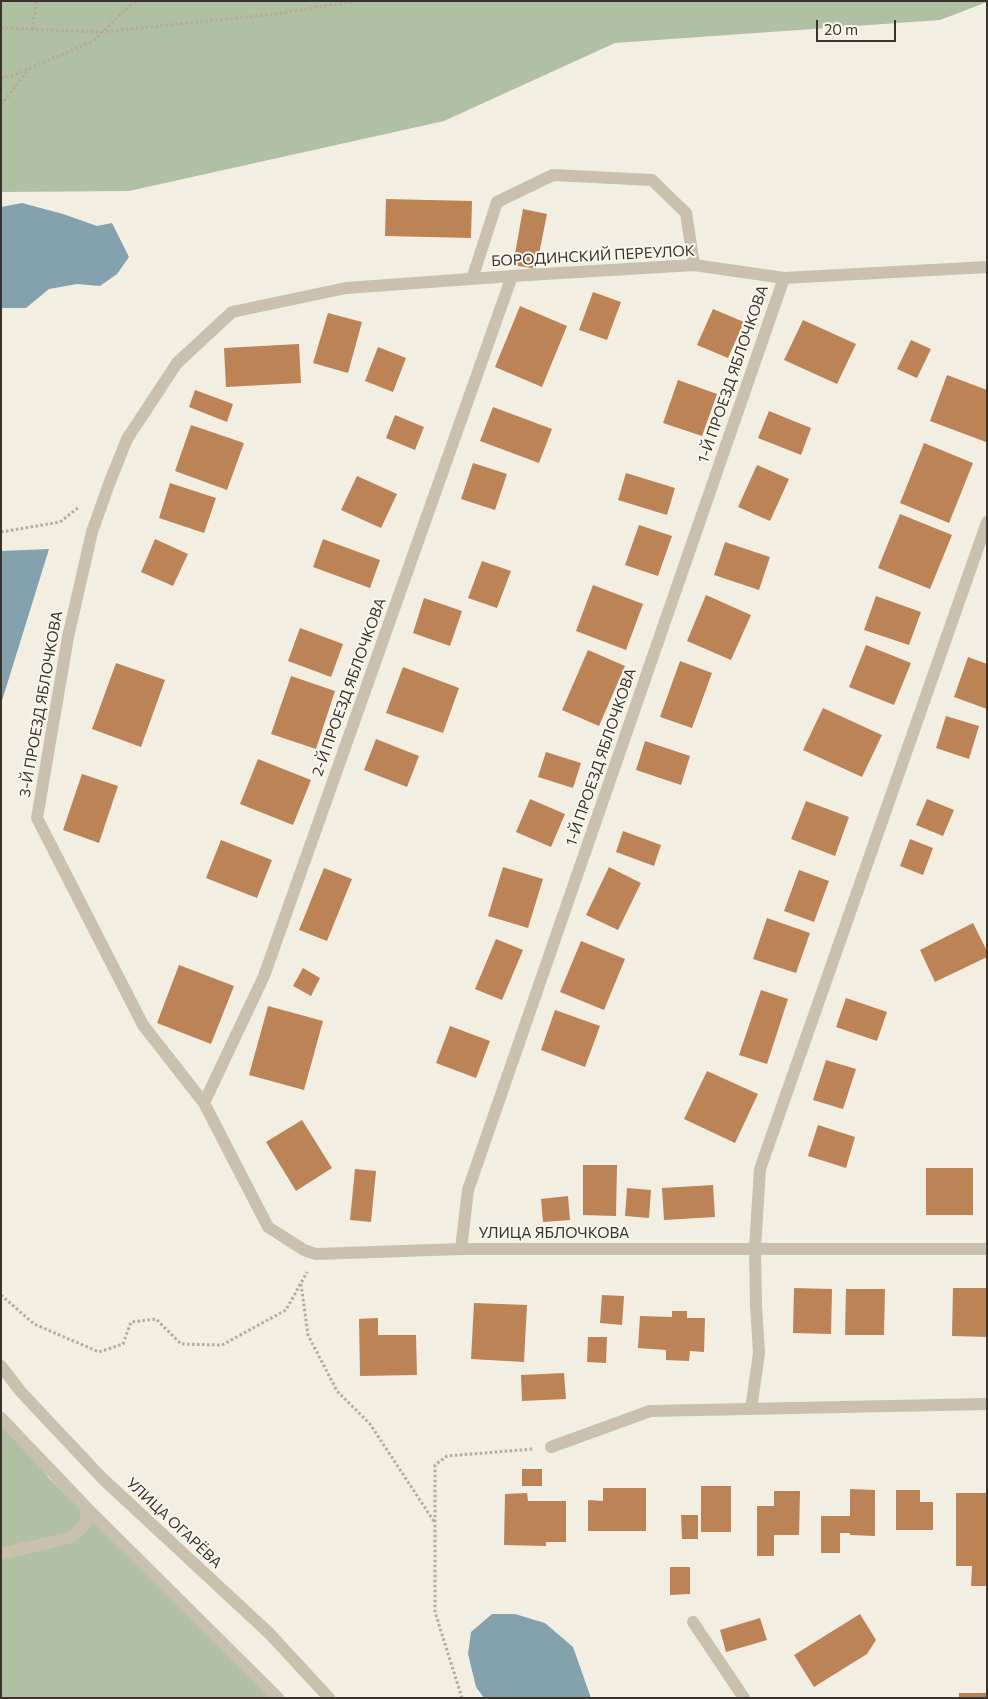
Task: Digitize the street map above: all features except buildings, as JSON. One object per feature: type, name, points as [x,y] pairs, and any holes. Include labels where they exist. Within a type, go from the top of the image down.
[{"type":"street","points":[[472,279],[497,202],[553,175],[652,180],[686,213],[694,266]]},
{"type":"street","name":"БОРОДИНСКИЙ ПЕРЕУЛОК","points":[[232,312],[346,288],[512,276],[694,266],[784,278],[987,267]]},
{"type":"street","name":"2-Й ПРОЕЗД ЯБЛОЧКОВА","points":[[204,1103],[264,976],[512,276]]},
{"type":"street","name":"1-Й ПРОЕЗД ЯБЛОЧКОВА","points":[[461,1249],[468,1190],[784,278]]},
{"type":"street","name":"3-Й ПРОЕЗД ЯБЛОЧКОВА","points":[[204,1103],[144,1025],[37,818],[68,637],[92,532],[109,484],[127,439],[177,363],[232,312]]},
{"type":"street","points":[[752,1409],[759,1353],[754,1248],[760,1168],[987,522]]},
{"type":"street","name":"УЛИЦА ЯБЛОЧКОВА","points":[[204,1103],[268,1227],[304,1250],[316,1254],[461,1249],[987,1248]]},
{"type":"street","name":"УЛИЦА ОГАРЁВА","points":[[1,1366],[21,1392],[102,1478],[270,1634],[329,1698]]},
{"type":"street","points":[[551,1447],[650,1411],[987,1404]]},
{"type":"street","points":[[1,1418],[86,1507],[278,1698]]},
{"type":"street","points":[[1,1554],[72,1537],[86,1523],[86,1507]]},
{"type":"street","points":[[693,1622],[744,1698]]},
{"type":"path","points":[[32,29],[37,1]]},
{"type":"path","points":[[1,78],[12,76],[93,41],[135,1]]},
{"type":"path","points":[[1,28],[102,32],[275,14],[354,1]]},
{"type":"path","points":[[1,105],[29,68]]},
{"type":"path","points":[[1,532],[60,522],[81,506]]},
{"type":"path","points":[[1,1295],[34,1324],[99,1352],[123,1344],[131,1322],[156,1319],[180,1344],[222,1345],[286,1310],[316,1254]]},
{"type":"path","points":[[301,1284],[308,1335],[337,1391],[370,1424],[434,1523]]},
{"type":"path","points":[[462,1698],[435,1612],[435,1464],[447,1456],[551,1447]]},
{"type":"green space","points":[[1,1],[987,2],[940,20],[615,43],[444,121],[129,191],[1,192]]},
{"type":"green space","points":[[1,1415],[49,1478],[275,1698],[1,1698]]},
{"type":"water","points":[[22,203],[63,214],[97,226],[112,223],[129,257],[117,274],[100,286],[77,284],[49,289],[26,308],[1,308],[1,207]]},
{"type":"water","points":[[49,549],[1,704],[1,551]]},
{"type":"water","points":[[492,1614],[515,1614],[545,1623],[573,1647],[591,1698],[484,1698],[476,1687],[468,1654],[471,1632]]}]
